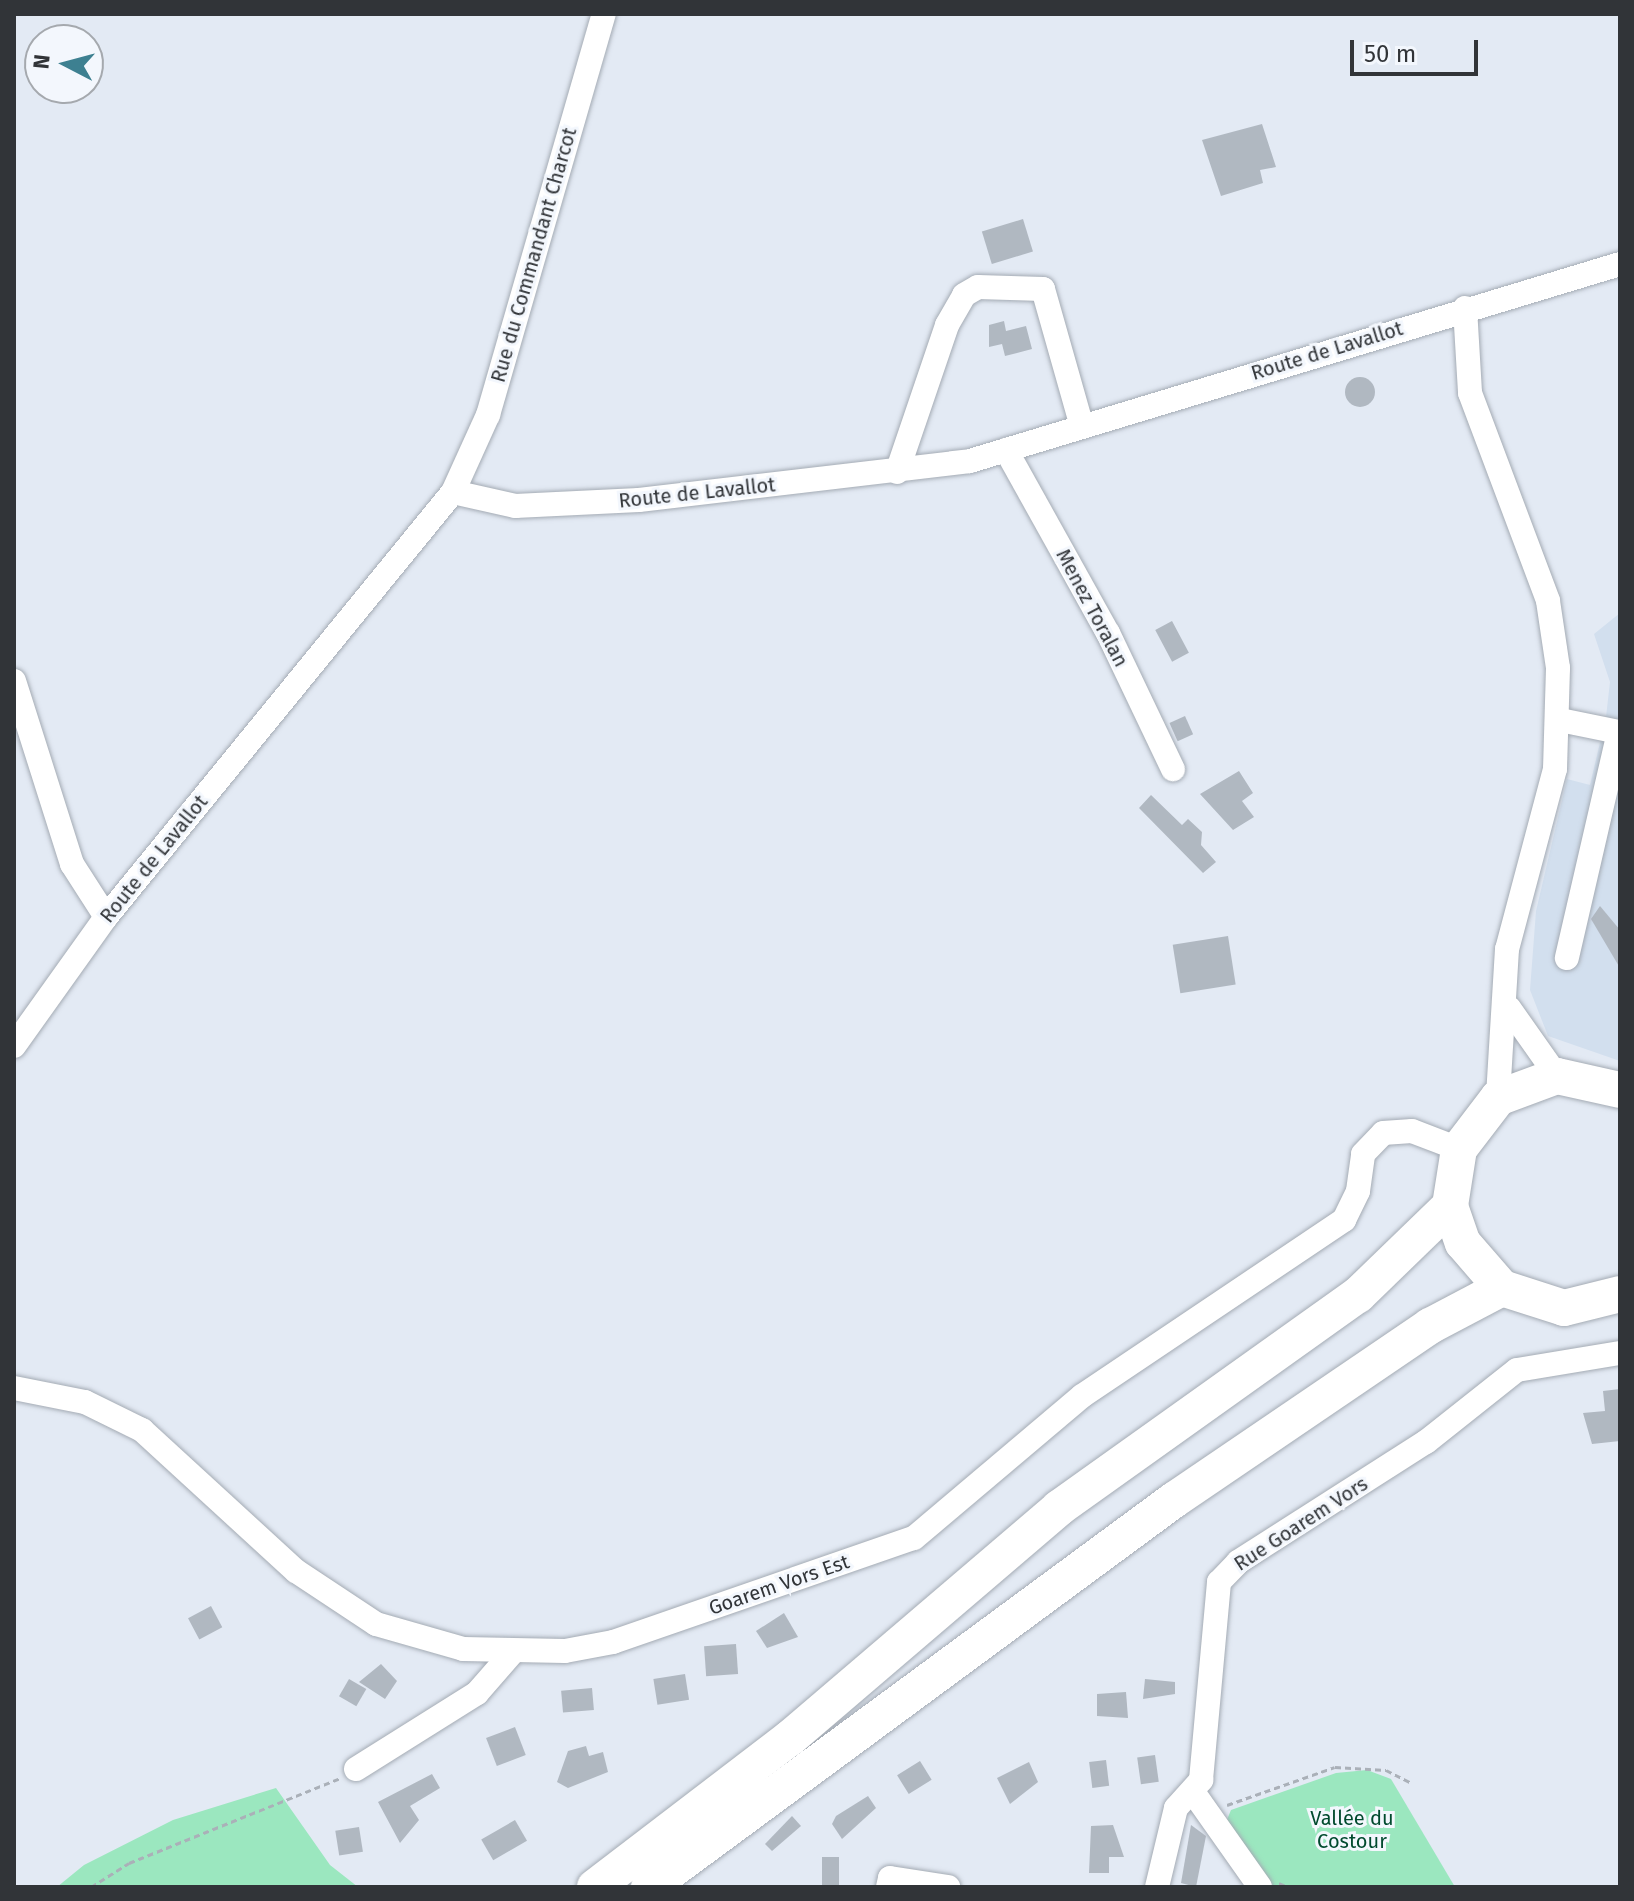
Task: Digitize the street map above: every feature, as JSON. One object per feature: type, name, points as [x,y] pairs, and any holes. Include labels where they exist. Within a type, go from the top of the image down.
[{"type":"highway","points":[[1620,1090],[1557,1076],[1498,1098],[1459,1149],[1450,1206],[1463,1243],[1502,1288],[1564,1308],[1620,1294]]},
{"type":"highway","points":[[595,1887],[790,1738],[1059,1508],[1358,1295],[1450,1206]]},
{"type":"highway","points":[[649,1887],[1174,1500],[1430,1326],[1502,1288]]},
{"type":"street","name":"Rue du Commandant Charcot","points":[[453,492],[488,415],[604,14]]},
{"type":"street","name":"Route de Lavallot","points":[[14,1046],[106,917],[453,492],[515,506],[897,472],[1006,450],[1465,308],[1620,264]]},
{"type":"street","points":[[897,472],[947,325],[964,295],[978,287],[1043,289],[1082,427]]},
{"type":"street","points":[[1465,308],[1470,393],[1548,601],[1560,720],[1538,848],[1507,949],[1509,1008],[1498,1098]]},
{"type":"street","name":"Menez Toralan","points":[[1006,450],[1108,633],[1173,769]]},
{"type":"street","points":[[14,681],[72,864],[106,917]]},
{"type":"street","points":[[1560,720],[1620,732],[1567,958]]},
{"type":"street","points":[[1509,1008],[1557,1076]]},
{"type":"street","name":"Goarem Vors Est","points":[[14,1388],[85,1402],[142,1430],[338,1605],[415,1639],[511,1654],[613,1642],[914,1538],[1082,1396],[1344,1220],[1358,1191],[1363,1154],[1383,1133],[1412,1131],[1459,1149]]},
{"type":"street","name":"Rue Goarem Vors","points":[[1157,1887],[1176,1808],[1197,1800],[1205,1755],[1214,1606],[1219,1582],[1238,1562],[1426,1442],[1517,1370],[1620,1353]]},
{"type":"street","points":[[356,1769],[477,1693],[511,1654]]},
{"type":"street","points":[[1197,1800],[1260,1887]]},
{"type":"street","points":[[888,1887],[890,1878],[948,1887]]},
{"type":"path","points":[[1197,1800],[1238,1802],[1335,1767],[1386,1770],[1412,1783]]},
{"type":"path","points":[[91,1887],[129,1863],[356,1769]]},
{"type":"shaded area","points":[[1620,613],[1620,1061],[1548,1036],[1530,990],[1536,911],[1567,779],[1590,785],[1606,717],[1610,682],[1594,634]]},
{"type":"green space","name":"Vallée du Costour","points":[[1367,1770],[1391,1779],[1455,1887],[1274,1887],[1226,1822],[1231,1810],[1336,1773]]},
{"type":"green space","points":[[276,1788],[330,1865],[358,1887],[57,1887],[84,1865],[173,1820]]},
{"type":"building","points":[[1262,124],[1276,167],[1260,170],[1263,183],[1221,196],[1202,140]]},
{"type":"building","points":[[1023,219],[1033,252],[992,264],[982,232]]},
{"type":"building","points":[[1004,321],[1006,331],[1026,326],[1032,349],[1005,356],[1002,344],[989,347],[989,325]]},
{"type":"building","points":[[1360,377],[1366,378],[1374,386],[1374,398],[1366,406],[1360,407],[1354,406],[1346,398],[1345,392],[1346,386],[1354,378]]},
{"type":"building","points":[[1172,621],[1189,653],[1172,662],[1155,630]]},
{"type":"building","points":[[1185,716],[1193,734],[1178,741],[1169,723]]},
{"type":"building","points":[[1239,771],[1253,793],[1242,801],[1254,817],[1233,830],[1200,794]]},
{"type":"building","points":[[1151,795],[1182,825],[1188,819],[1202,832],[1201,845],[1216,862],[1203,873],[1139,808]]},
{"type":"building","points":[[1600,906],[1620,930],[1620,968],[1591,919]]},
{"type":"building","points":[[1228,936],[1236,984],[1180,993],[1173,945]]},
{"type":"building","points":[[1620,1389],[1620,1441],[1592,1444],[1583,1413],[1605,1411],[1603,1391]]},
{"type":"building","points":[[211,1606],[222,1627],[199,1639],[188,1618]]},
{"type":"building","points":[[784,1613],[798,1637],[767,1648],[756,1631]]},
{"type":"building","points":[[736,1644],[738,1674],[706,1676],[704,1646]]},
{"type":"building","points":[[381,1664],[397,1681],[385,1699],[359,1682]]},
{"type":"building","points":[[685,1674],[689,1700],[657,1705],[653,1679]]},
{"type":"building","points":[[349,1679],[366,1689],[356,1706],[339,1696]]},
{"type":"building","points":[[1145,1679],[1175,1682],[1175,1694],[1143,1699]]},
{"type":"building","points":[[592,1688],[594,1710],[563,1713],[561,1691]]},
{"type":"building","points":[[1126,1692],[1128,1718],[1097,1716],[1097,1694]]},
{"type":"building","points":[[515,1727],[526,1755],[497,1766],[486,1738]]},
{"type":"building","points":[[586,1746],[589,1756],[603,1752],[608,1772],[568,1788],[557,1782],[568,1751]]},
{"type":"building","points":[[1155,1755],[1159,1782],[1141,1784],[1137,1758]]},
{"type":"building","points":[[1106,1760],[1109,1786],[1092,1788],[1089,1762]]},
{"type":"building","points":[[920,1761],[932,1780],[909,1794],[897,1775]]},
{"type":"building","points":[[1029,1762],[1038,1782],[1010,1804],[997,1778]]},
{"type":"building","points":[[432,1774],[440,1788],[410,1806],[419,1820],[400,1843],[378,1802]]},
{"type":"building","points":[[868,1796],[876,1808],[842,1839],[832,1824],[836,1816]]},
{"type":"building","points":[[792,1816],[801,1826],[772,1851],[765,1844]]},
{"type":"building","points":[[515,1820],[527,1841],[493,1860],[481,1840]]},
{"type":"building","points":[[1113,1825],[1124,1857],[1109,1857],[1109,1873],[1089,1873],[1091,1826]]},
{"type":"building","points":[[1191,1825],[1206,1836],[1196,1887],[1181,1883]]},
{"type":"building","points":[[359,1827],[363,1852],[339,1855],[335,1831]]},
{"type":"building","points":[[822,1857],[839,1857],[839,1887],[822,1887]]}]
